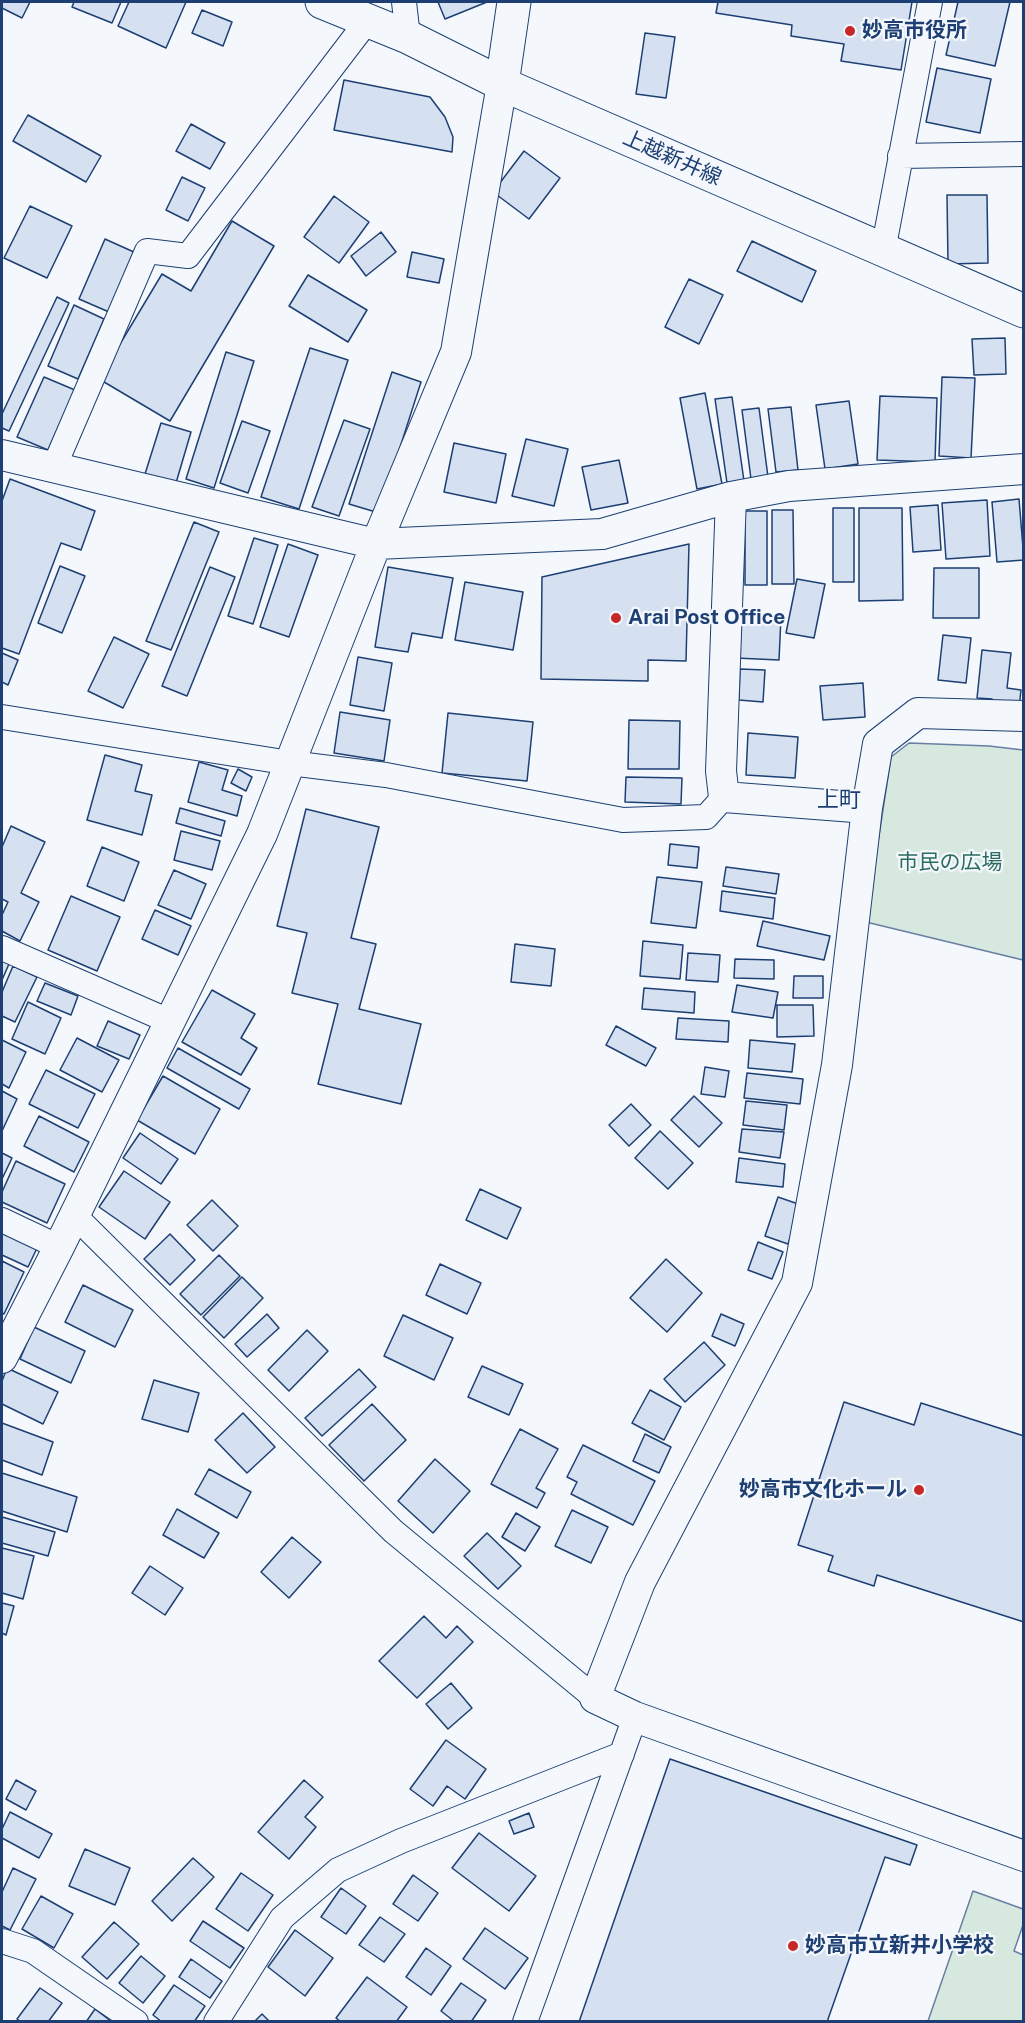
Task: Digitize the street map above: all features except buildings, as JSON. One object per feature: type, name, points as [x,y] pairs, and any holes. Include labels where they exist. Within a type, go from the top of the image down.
[{"type":"main road","name":"上越新井線","points":[[322,2],[408,37],[502,84],[1023,311]]},
{"type":"main road","points":[[502,84],[514,2]]},
{"type":"street","points":[[404,2],[408,37]]},
{"type":"street","points":[[883,251],[930,2]]},
{"type":"street","points":[[54,468],[147,251],[188,256],[368,20]]},
{"type":"street","points":[[2,1358],[262,834],[376,544],[456,352],[502,84]]},
{"type":"street","points":[[900,156],[1023,154]]},
{"type":"street","points":[[2,455],[376,544],[602,534],[731,497],[789,486],[1023,469]]},
{"type":"street","points":[[2,717],[386,776],[623,820],[706,817],[724,797],[721,771],[731,497]]},
{"type":"street","points":[[594,1698],[640,1582],[797,1283],[837,1065],[867,808],[878,744],[918,713],[1023,716]]},
{"type":"street","points":[[724,797],[867,808]]},
{"type":"street","points":[[2,948],[169,1021]]},
{"type":"street","points":[[74,1215],[393,1531],[594,1698],[635,1718],[1023,1856]]},
{"type":"street","points":[[2,1220],[59,1247]]},
{"type":"street","points":[[525,2022],[635,1718]]},
{"type":"street","points":[[216,2022],[282,1918],[338,1870],[401,1841],[622,1754]]},
{"type":"street","points":[[2,1941],[33,1950],[136,2022]]},
{"type":"green space","name":"市民の広場","points":[[909,743],[989,746],[1023,750],[1023,960],[866,922],[891,757]]},
{"type":"green space","points":[[973,1891],[1023,1909],[1023,1925],[1014,1951],[1023,1955],[1023,2021],[928,2021]]},
{"type":"place","name":"妙高市役所","points":[[850,31]]},
{"type":"place","name":"Arai Post Office","points":[[616,618]]},
{"type":"place","name":"妙高市文化ホール","points":[[919,1490]]},
{"type":"place","name":"妙高市立新井小学校","points":[[793,1946]]},
{"type":"district","name":"上町","points":[[839,800]]}]
